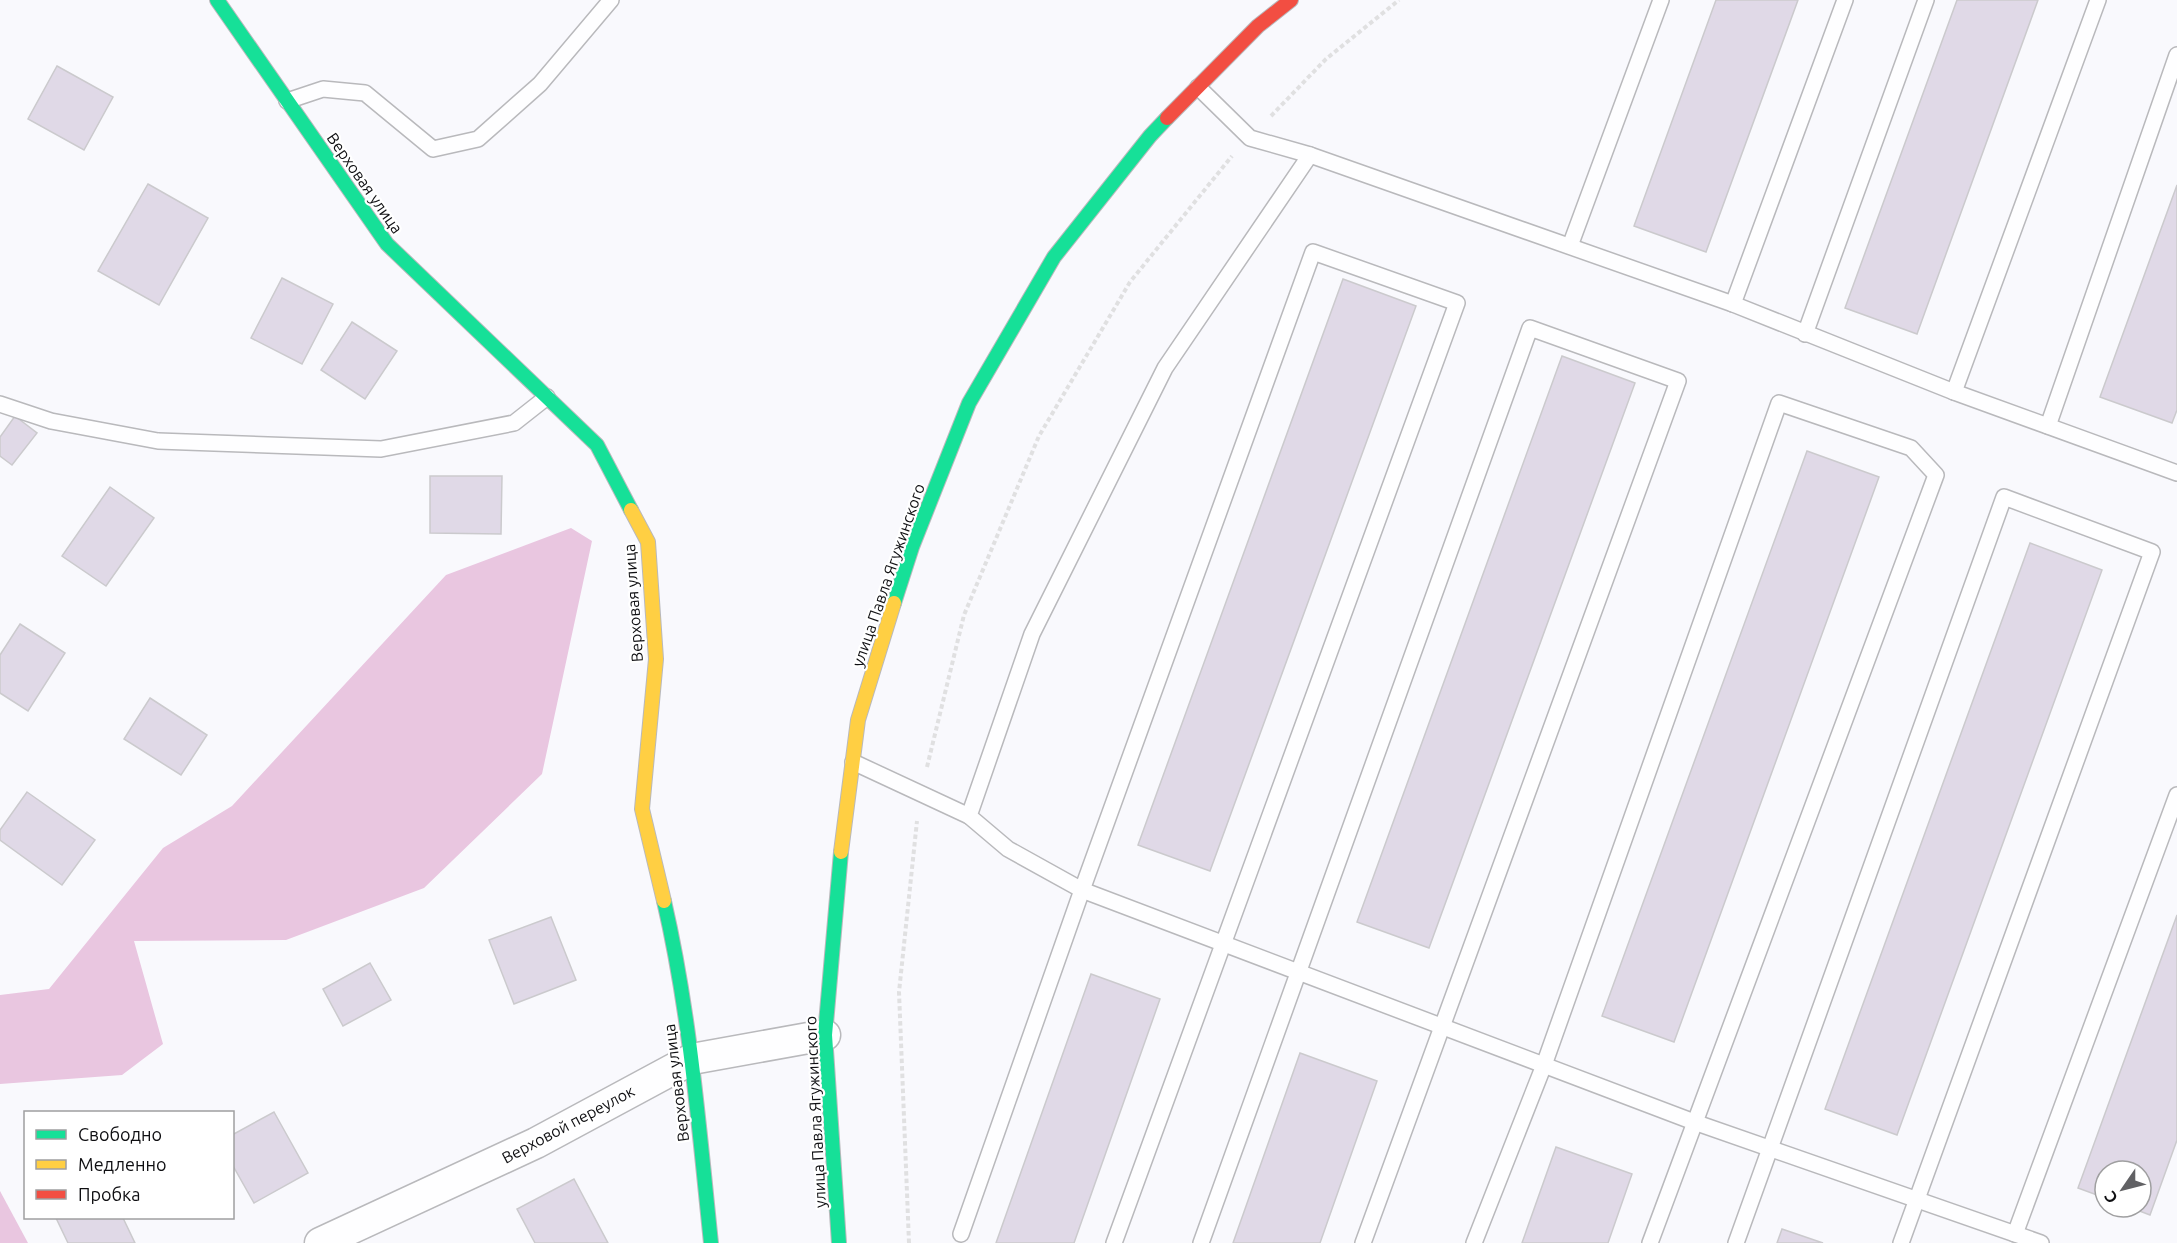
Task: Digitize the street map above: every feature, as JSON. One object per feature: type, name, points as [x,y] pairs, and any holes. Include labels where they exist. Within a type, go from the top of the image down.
[{"type":"street","name":"Верховая улица","points":[[217,0],[387,244],[597,445],[648,543],[656,659],[642,809],[673,941],[692,1059],[711,1243]]},
{"type":"street","name":"улица Павла Ягужинского","points":[[839,1243],[825,1035],[835,900],[858,720],[912,547],[969,403],[1054,257],[1150,136],[1258,26],[1291,0]]},
{"type":"street","name":"Верховой переулок","points":[[320,1243],[536,1143],[692,1059],[825,1035]]},
{"type":"lane","points":[[287,101],[323,89],[365,93],[433,149],[478,139],[540,84],[611,0]]},
{"type":"lane","points":[[1570,246],[1661,0]]},
{"type":"lane","points":[[1733,304],[1845,0]]},
{"type":"lane","points":[[1804,334],[1926,0]]},
{"type":"lane","points":[[1954,392],[2098,0]]},
{"type":"lane","points":[[2048,426],[2177,55]]},
{"type":"lane","points":[[1198,87],[1250,138],[1310,155],[1733,304],[1954,392],[2177,473]]},
{"type":"lane","points":[[969,816],[1032,634],[1165,368],[1310,155]]},
{"type":"lane","points":[[961,1234],[1082,890],[1313,252],[1457,303],[1114,1243]]},
{"type":"lane","points":[[1201,1243],[1530,328],[1678,381],[1363,1243]]},
{"type":"lane","points":[[0,404],[51,421],[158,441],[381,449],[514,423],[547,397]]},
{"type":"lane","points":[[1474,1243],[1544,1065],[1779,404],[1911,448],[1936,475],[1650,1243]]},
{"type":"lane","points":[[1736,1243],[1772,1149],[2004,497],[2152,552],[1900,1243]]},
{"type":"lane","points":[[853,762],[969,816],[1008,849],[1082,890],[1694,1122],[2041,1243]]},
{"type":"lane","points":[[2015,1234],[2177,795]]},
{"type":"shaded area","points":[[571,528],[592,541],[542,774],[424,888],[286,940],[134,941],[163,1044],[122,1075],[0,1084],[0,995],[49,989],[163,848],[232,806],[446,575]]},
{"type":"shaded area","points":[[0,1191],[28,1243],[0,1243]]},
{"type":"building","points":[[1716,0],[1798,0],[1706,252],[1634,226]]},
{"type":"building","points":[[1957,0],[2038,0],[1917,334],[1845,308]]},
{"type":"building","points":[[57,66],[113,97],[84,150],[28,119]]},
{"type":"building","points":[[148,184],[208,218],[159,305],[98,271]]},
{"type":"building","points":[[2177,185],[2177,410],[2172,423],[2100,397]]},
{"type":"building","points":[[282,278],[333,304],[302,364],[251,338]]},
{"type":"building","points":[[1343,279],[1416,306],[1210,871],[1138,845]]},
{"type":"building","points":[[352,322],[397,351],[365,399],[321,370]]},
{"type":"building","points":[[1562,356],[1635,383],[1429,948],[1357,922]]},
{"type":"building","points":[[15,416],[37,433],[12,465],[0,456],[0,437]]},
{"type":"building","points":[[1807,451],[1879,477],[1674,1042],[1602,1016]]},
{"type":"building","points":[[430,476],[502,476],[501,534],[430,533]]},
{"type":"building","points":[[110,487],[154,518],[106,586],[62,556]]},
{"type":"building","points":[[2030,543],[2102,570],[1897,1135],[1825,1109]]},
{"type":"building","points":[[20,624],[65,653],[28,711],[0,693],[0,655]]},
{"type":"building","points":[[150,698],[207,735],[181,775],[124,739]]},
{"type":"building","points":[[27,792],[95,840],[62,885],[0,840],[0,830]]},
{"type":"building","points":[[2177,915],[2177,1140],[2153,1207],[2153,1159],[2093,1159],[2093,1194],[2078,1188]]},
{"type":"building","points":[[551,917],[576,980],[514,1004],[489,940]]},
{"type":"building","points":[[370,963],[391,1000],[343,1026],[323,989]]},
{"type":"building","points":[[1091,974],[1160,999],[1074,1243],[996,1243]]},
{"type":"building","points":[[1300,1053],[1377,1081],[1320,1243],[1233,1243]]},
{"type":"building","points":[[274,1112],[308,1173],[254,1203],[234,1168],[234,1134]]},
{"type":"building","points":[[1556,1147],[1632,1174],[1608,1243],[1522,1243]]},
{"type":"building","points":[[574,1179],[608,1243],[535,1243],[517,1209]]},
{"type":"building","points":[[56,1219],[123,1219],[135,1243],[68,1243]]},
{"type":"building","points":[[1782,1229],[1823,1243],[1777,1243]]},
{"type":"traffic: fast","points":[[217,0],[387,244],[597,445],[631,510]]},
{"type":"traffic: fast","points":[[894,603],[912,547],[969,403],[1054,257],[1150,136],[1167,118]]},
{"type":"traffic: fast","points":[[839,1243],[825,1035],[841,852]]},
{"type":"traffic: fast","points":[[664,901],[687,1028],[711,1243]]},
{"type":"traffic: slow","points":[[631,510],[648,542],[656,659],[642,809],[664,901]]},
{"type":"traffic: slow","points":[[841,852],[858,720],[894,603]]},
{"type":"traffic: jam","points":[[1167,118],[1258,26],[1291,0]]}]
